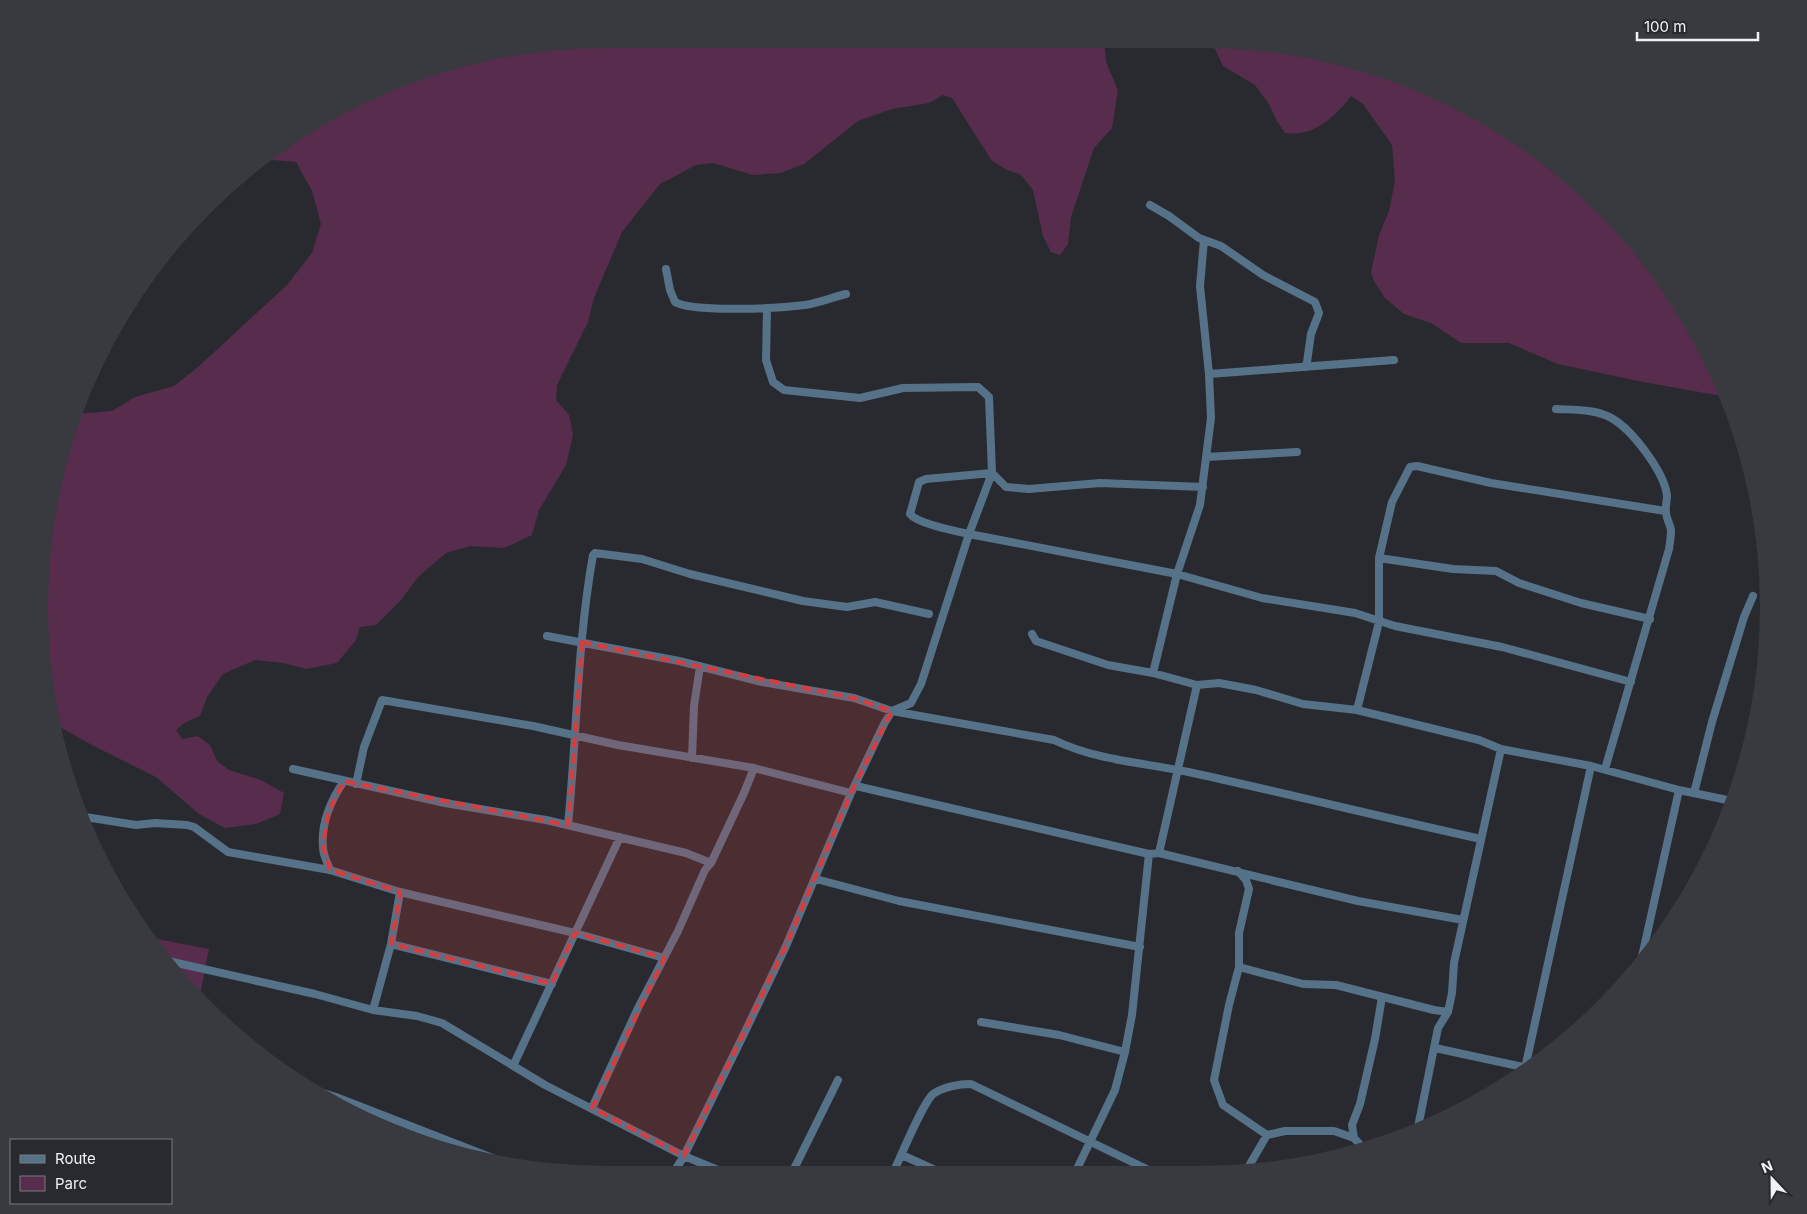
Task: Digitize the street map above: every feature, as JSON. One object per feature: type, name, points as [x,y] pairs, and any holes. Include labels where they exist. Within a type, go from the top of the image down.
[{"type":"street","points":[[1150,205],[1204,240],[1220,246],[1263,275],[1315,302],[1319,312],[1312,329],[1305,367]]},
{"type":"street","points":[[1153,673],[1177,574],[1200,506],[1203,487],[1211,418],[1209,374],[1200,286],[1204,240]]},
{"type":"street","points":[[666,269],[670,290],[677,304],[699,307],[767,308],[807,304],[846,294]]},
{"type":"street","points":[[678,1166],[755,1011],[816,880],[854,789],[884,724],[892,711],[911,703],[921,684],[969,534],[992,473],[989,398],[978,387],[903,388],[860,398],[784,390],[773,382],[766,360],[767,308]]},
{"type":"street","points":[[1209,374],[1394,360]]},
{"type":"street","points":[[1556,409],[1588,411],[1601,414],[1612,418],[1625,428],[1653,462],[1667,496],[1665,511],[1671,530],[1669,550],[1605,769]]},
{"type":"street","points":[[1206,457],[1297,452]]},
{"type":"street","points":[[1356,710],[1379,622],[1380,558],[1392,502],[1410,467],[1418,466],[1491,483],[1665,511]]},
{"type":"street","points":[[992,473],[1006,487],[1029,489],[1100,483],[1203,487]]},
{"type":"street","points":[[992,473],[921,480],[910,512],[911,516],[969,534],[1177,574],[1262,598],[1355,613],[1379,622],[1502,647],[1631,682]]},
{"type":"street","points":[[568,825],[588,581],[593,555],[597,552],[642,559],[690,574],[803,601],[847,607],[875,602],[929,614]]},
{"type":"street","points":[[1380,558],[1453,569],[1496,571],[1519,583],[1581,603],[1650,619]]},
{"type":"street","points":[[1694,793],[1712,722],[1744,617],[1753,596]]},
{"type":"street","points":[[1032,634],[1036,641],[1108,665],[1153,673],[1197,686],[1219,683],[1256,690],[1303,704],[1356,710],[1479,740],[1501,749],[1605,769],[1679,790],[1725,800]]},
{"type":"street","points":[[547,636],[700,666],[762,682],[854,698],[892,711],[1054,740],[1071,748],[1126,762],[1178,770],[1481,839]]},
{"type":"street","points":[[692,758],[694,706],[700,666]]},
{"type":"street","points":[[1159,853],[1197,686]]},
{"type":"street","points":[[356,784],[361,756],[382,700],[575,734],[618,745],[754,768],[1149,854],[1159,853],[1358,901],[1463,920]]},
{"type":"street","points":[[1419,1122],[1438,1028],[1448,1012],[1452,993],[1454,962],[1501,749]]},
{"type":"street","points":[[1528,1060],[1591,766]]},
{"type":"street","points":[[592,1108],[705,870],[711,863],[754,768]]},
{"type":"street","points":[[293,769],[445,803],[568,825],[686,853],[711,863]]},
{"type":"street","points":[[330,870],[323,849],[323,839],[330,806],[344,781]]},
{"type":"street","points":[[1645,947],[1679,790]]},
{"type":"street","points":[[89,818],[136,825],[155,823],[188,825],[194,827],[228,852],[330,870],[400,892],[575,933],[664,958]]},
{"type":"street","points":[[513,1066],[620,837]]},
{"type":"street","points":[[1078,1166],[1115,1090],[1125,1052],[1131,1024],[1149,854]]},
{"type":"street","points":[[1238,872],[1246,880],[1249,890],[1239,933],[1239,967],[1229,1004],[1214,1080],[1223,1105],[1267,1135],[1285,1131],[1334,1131],[1354,1138],[1359,1143]]},
{"type":"street","points":[[816,880],[899,901],[1140,947]]},
{"type":"street","points":[[373,1010],[391,944],[400,892]]},
{"type":"street","points":[[391,944],[552,984]]},
{"type":"street","points":[[175,963],[314,994],[373,1010],[417,1016],[442,1023],[546,1085],[684,1156],[708,1166]]},
{"type":"street","points":[[1239,967],[1303,984],[1336,985],[1448,1012]]},
{"type":"street","points":[[1354,1138],[1352,1125],[1360,1104],[1375,1039],[1382,997]]},
{"type":"street","points":[[981,1022],[1059,1035],[1125,1052]]},
{"type":"street","points":[[1435,1048],[1518,1067]]},
{"type":"street","points":[[795,1166],[838,1080]]},
{"type":"street","points":[[896,1166],[930,1098],[942,1089],[971,1084],[1141,1166]]},
{"type":"street","points":[[339,1098],[468,1149]]},
{"type":"street","points":[[1250,1164],[1267,1135]]},
{"type":"street","points":[[902,1155],[926,1166]]},
{"type":"highlighted area","points":[[582,642],[854,698],[892,711],[851,793],[786,946],[684,1156],[592,1108],[664,958],[575,933],[552,984],[391,944],[400,892],[330,870],[323,847],[328,812],[344,781],[568,825]]},
{"type":"green space","points":[[607,48],[1105,48],[1106,62],[1118,90],[1112,128],[1094,148],[1071,217],[1068,244],[1060,255],[1051,252],[1043,236],[1033,190],[1020,174],[1007,170],[992,161],[952,98],[943,95],[929,103],[892,109],[858,121],[804,164],[780,173],[753,175],[713,163],[696,165],[660,184],[622,232],[594,298],[588,322],[557,385],[556,400],[569,415],[573,435],[566,465],[539,510],[532,535],[504,548],[470,546],[446,553],[418,577],[401,600],[376,625],[360,627],[356,640],[337,663],[306,669],[283,663],[255,660],[223,674],[207,697],[200,716],[184,723],[176,730],[182,739],[198,736],[210,745],[217,761],[229,770],[261,780],[284,793],[280,814],[256,824],[225,828],[199,814],[156,777],[61,728],[52,680],[49,644],[49,570],[52,534],[67,462],[82,413],[112,411],[135,397],[174,386],[197,368],[287,285],[312,253],[321,224],[312,191],[296,162],[271,160],[327,122],[393,90],[427,77],[462,67],[534,52]]},
{"type":"green space","points":[[1215,48],[1273,52],[1345,67],[1380,77],[1414,90],[1480,122],[1511,142],[1541,163],[1596,211],[1644,266],[1685,327],[1718,395],[1558,364],[1509,343],[1461,343],[1431,323],[1404,314],[1385,298],[1374,281],[1371,272],[1379,235],[1389,211],[1395,181],[1392,145],[1363,104],[1351,96],[1335,114],[1316,128],[1301,133],[1285,133],[1269,104],[1255,85],[1223,66]]},
{"type":"green space","points":[[157,939],[209,949],[201,990],[186,976]]}]
